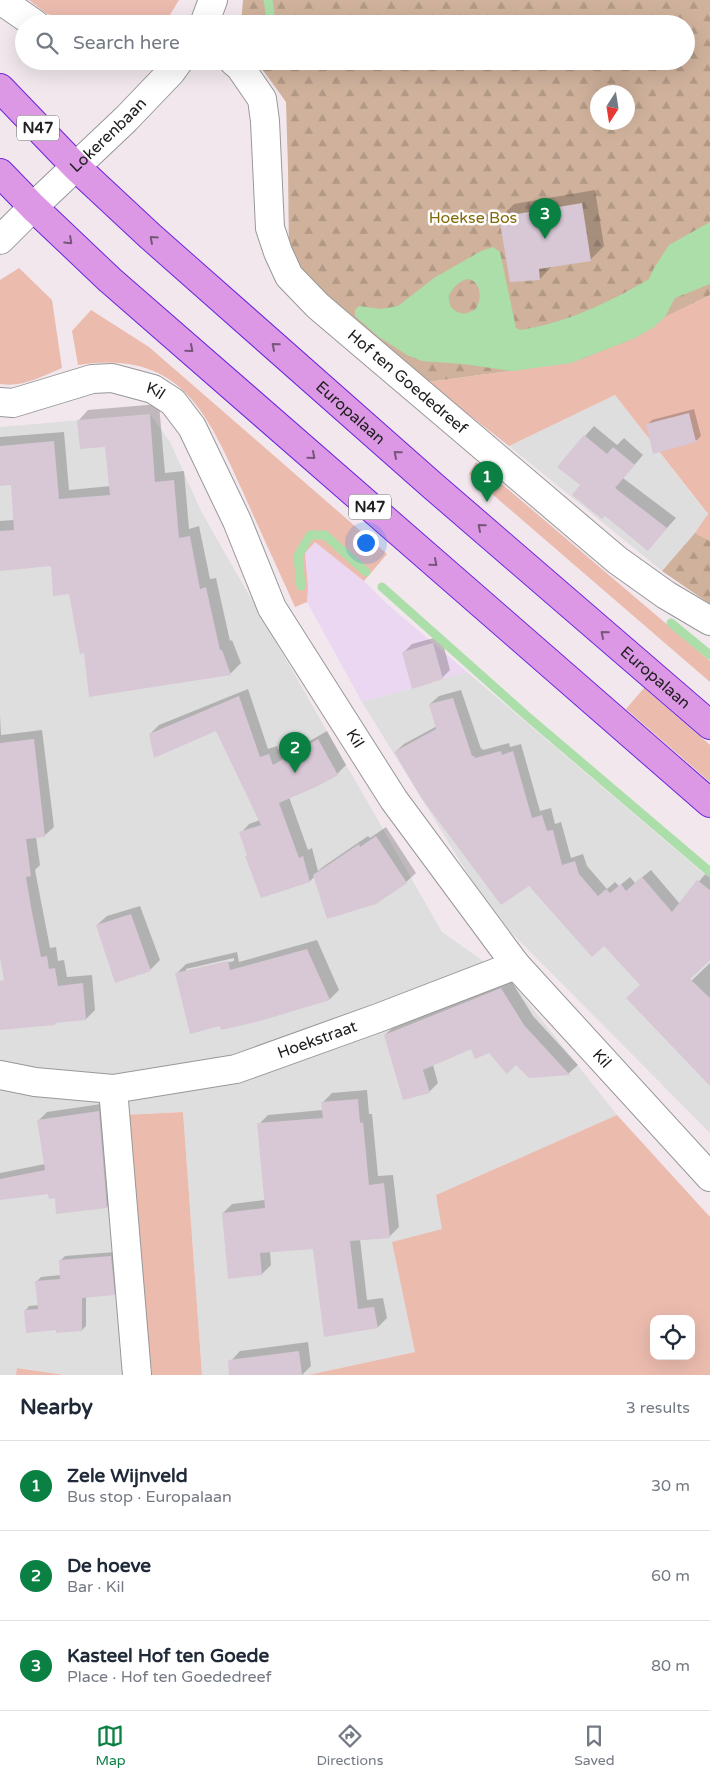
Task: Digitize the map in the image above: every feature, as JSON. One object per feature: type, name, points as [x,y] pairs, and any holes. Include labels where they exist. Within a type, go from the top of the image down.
[{"type":"highway","name":"Europalaan","points":[[0,88],[76,167],[150,236],[433,486],[710,725]]},
{"type":"highway","name":"N47","points":[[0,173],[110,280],[710,803]]},
{"type":"street","points":[[4,0],[22,15]]},
{"type":"street","points":[[207,15],[213,0]]},
{"type":"street","name":"Lokerenbaan","points":[[0,240],[126,119],[171,70]]},
{"type":"street","name":"Hof ten Goededreef","points":[[242,70],[262,99],[265,121],[270,228],[288,276],[318,306],[617,560],[666,595],[710,621]]},
{"type":"street","name":"Kil","points":[[0,402],[13,403],[92,379],[112,378],[153,389],[173,402],[192,427],[237,521],[272,608],[394,800],[516,965],[710,1177]]},
{"type":"street","name":"Hoekstraat","points":[[0,1075],[36,1082],[113,1089],[236,1069],[378,1018],[516,965]]},
{"type":"street","points":[[113,1089],[138,1375]]},
{"type":"shaded area","points":[[29,0],[179,0],[170,15],[47,14]]},
{"type":"shaded area","points":[[710,222],[710,284],[675,298],[665,317],[654,327],[635,338],[571,363],[512,371],[463,364],[422,361],[407,355],[379,337],[355,316],[355,310],[359,306],[381,309],[398,306],[434,278],[481,251],[493,247],[500,252],[516,328],[521,330],[555,322],[587,311],[649,279],[669,245]],"holes":[[[469,279],[473,281],[480,292],[479,302],[475,310],[464,314],[457,312],[450,306],[449,295],[462,281]]]},
{"type":"shaded area","points":[[19,268],[52,300],[62,368],[24,383],[0,384],[0,280]]},
{"type":"shaded area","points":[[710,295],[710,541],[695,533],[708,514],[615,395],[509,446],[427,382],[571,363],[654,327],[665,317]]},
{"type":"shaded area","points":[[91,310],[149,347],[387,554],[364,581],[315,542],[305,553],[308,587],[307,602],[295,607],[217,437],[202,413],[186,393],[166,377],[142,367],[113,363],[78,365],[72,331]]},
{"type":"shaded area","points":[[615,395],[708,515],[662,571],[509,446]]},
{"type":"shaded area","points":[[150,414],[170,442],[202,513],[442,932],[510,980],[617,1115],[436,1195],[443,1229],[393,1242],[415,1352],[308,1375],[202,1375],[183,1112],[124,1115],[152,1375],[64,1375],[18,1368],[16,1375],[0,1375],[0,427]]},
{"type":"shaded area","points":[[476,462],[710,661],[710,682],[469,474]]},
{"type":"shaded area","points":[[315,541],[364,581],[387,604],[467,672],[362,702],[307,602],[308,587],[305,553]]},
{"type":"shaded area","points":[[467,672],[710,879],[710,1133],[492,913],[362,702]]},
{"type":"shaded area","points":[[644,688],[710,745],[710,782],[626,709]]},
{"type":"shaded area","points":[[183,1112],[202,1375],[152,1375],[124,1115]]},
{"type":"shaded area","points":[[617,1115],[710,1217],[710,1375],[308,1375],[415,1352],[392,1242],[442,1229],[436,1195]]},
{"type":"shaded area","points":[[17,1368],[64,1375],[16,1375]]},
{"type":"green space","name":"Hoekse Bos","points":[[243,0],[710,0],[710,295],[665,317],[654,327],[635,338],[571,363],[427,382],[305,281],[289,255],[286,102],[262,70],[695,70],[695,15],[242,15]]},
{"type":"green space","points":[[695,533],[710,541],[710,604],[662,571]]},
{"type":"building","points":[[582,203],[591,261],[539,269],[540,280],[510,282],[499,217]]},
{"type":"building","points":[[689,413],[696,442],[653,454],[646,424]]},
{"type":"building","points":[[150,414],[155,482],[174,480],[179,538],[190,536],[200,589],[206,587],[220,650],[222,650],[231,675],[89,697],[84,653],[80,654],[69,594],[53,596],[51,566],[0,571],[0,531],[14,530],[11,485],[0,486],[0,446],[54,441],[59,499],[110,495],[105,447],[80,449],[77,420]]},
{"type":"building","points":[[584,435],[607,454],[613,447],[635,465],[615,488],[667,528],[648,551],[605,516],[602,519],[572,495],[580,485],[557,467]]},
{"type":"building","points":[[433,643],[443,679],[412,689],[402,652]]},
{"type":"building","points":[[239,696],[260,757],[269,754],[273,765],[318,739],[338,775],[279,803],[299,858],[303,856],[310,882],[261,898],[245,856],[247,856],[239,832],[261,825],[216,731],[154,758],[149,734]]},
{"type":"building","points":[[453,698],[472,756],[475,758],[501,751],[502,755],[513,751],[532,818],[542,815],[547,831],[553,830],[562,865],[575,861],[579,874],[598,896],[606,889],[610,893],[621,884],[626,891],[642,877],[672,912],[697,880],[710,890],[710,960],[690,979],[710,998],[710,1086],[626,998],[640,985],[604,946],[592,957],[529,886],[501,905],[422,799],[394,752],[436,729],[429,704]]},
{"type":"building","points":[[34,739],[45,837],[26,839],[31,876],[26,877],[31,907],[41,957],[47,956],[49,969],[55,968],[58,986],[83,983],[86,1020],[0,1030],[0,981],[4,980],[0,957],[0,743]]},
{"type":"building","points":[[376,836],[407,883],[376,904],[327,919],[313,875],[359,844],[360,847]]},
{"type":"building","points":[[131,914],[151,971],[115,983],[96,925]]},
{"type":"building","points":[[307,949],[330,1000],[260,1021],[221,1030],[220,1026],[190,1034],[175,973],[228,961],[230,970]]},
{"type":"building","points":[[501,988],[524,1025],[570,1075],[529,1078],[516,1065],[507,1074],[489,1053],[475,1059],[471,1049],[423,1070],[430,1093],[403,1100],[384,1035]]},
{"type":"building","points":[[358,1099],[360,1123],[363,1122],[369,1185],[384,1183],[390,1238],[350,1241],[358,1309],[374,1307],[378,1328],[324,1337],[313,1249],[260,1253],[262,1275],[228,1279],[222,1213],[265,1208],[257,1123],[323,1118],[321,1102]]},
{"type":"building","points":[[99,1111],[107,1208],[56,1214],[55,1198],[49,1199],[48,1194],[0,1200],[0,1179],[45,1170],[37,1120]]},
{"type":"building","points":[[111,1256],[115,1295],[82,1298],[82,1331],[56,1333],[56,1330],[26,1333],[24,1310],[38,1309],[35,1281],[60,1279],[59,1260]]},
{"type":"building","points":[[299,1351],[302,1375],[229,1375],[228,1360]]},
{"type":"waterway","points":[[268,0],[270,13]]},
{"type":"waterway","points":[[301,586],[298,556],[310,535],[325,535],[366,572]]},
{"type":"waterway","points":[[382,587],[528,717],[710,872]]},
{"type":"waterway","points":[[671,623],[710,655]]},
{"type":"place","name":"Kasteel Hof ten Goede","points":[[545,239]]},
{"type":"place","name":"Zele Wijnveld","points":[[487,502]]},
{"type":"place","name":"De hoeve","points":[[295,773]]}]
